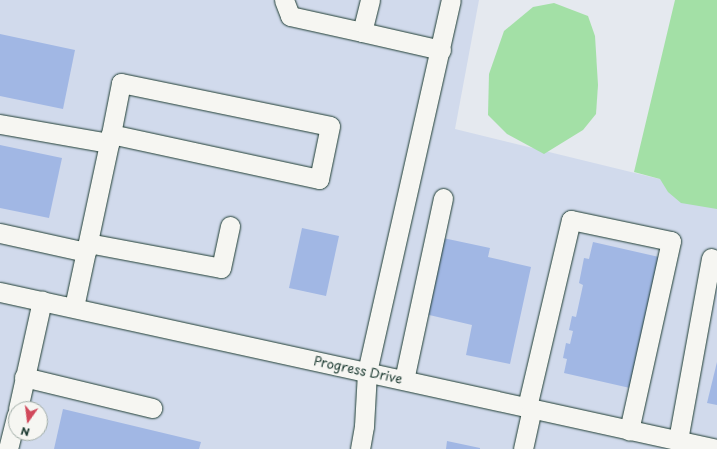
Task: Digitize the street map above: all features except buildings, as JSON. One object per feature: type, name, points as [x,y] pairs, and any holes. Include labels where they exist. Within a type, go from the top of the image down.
[{"type":"street","points":[[284,0],[290,16],[441,50]]},
{"type":"street","points":[[362,32],[370,0]]},
{"type":"street","points":[[360,449],[364,426],[367,372],[441,50],[451,0]]},
{"type":"street","points":[[0,124],[110,139],[319,179],[330,126],[121,83],[110,139],[74,307]]},
{"type":"street","points":[[404,380],[443,198]]},
{"type":"street","points":[[523,449],[530,408],[571,220],[671,241],[629,430]]},
{"type":"street","points":[[0,233],[87,248],[221,268],[230,226]]},
{"type":"street","points":[[678,440],[711,258]]},
{"type":"street","name":"Progress Drive","points":[[0,292],[717,449]]},
{"type":"street","points":[[20,401],[42,301]]},
{"type":"street","points":[[24,377],[152,408]]},
{"type":"shaded area","points":[[0,0],[479,0],[455,129],[717,193],[717,449],[0,449]]},
{"type":"green space","points":[[675,0],[717,0],[717,209],[681,203],[668,192],[660,179],[634,172]]},
{"type":"green space","points":[[554,3],[588,16],[595,36],[598,85],[596,114],[583,130],[544,154],[507,134],[488,115],[489,74],[504,31],[533,7]]}]
